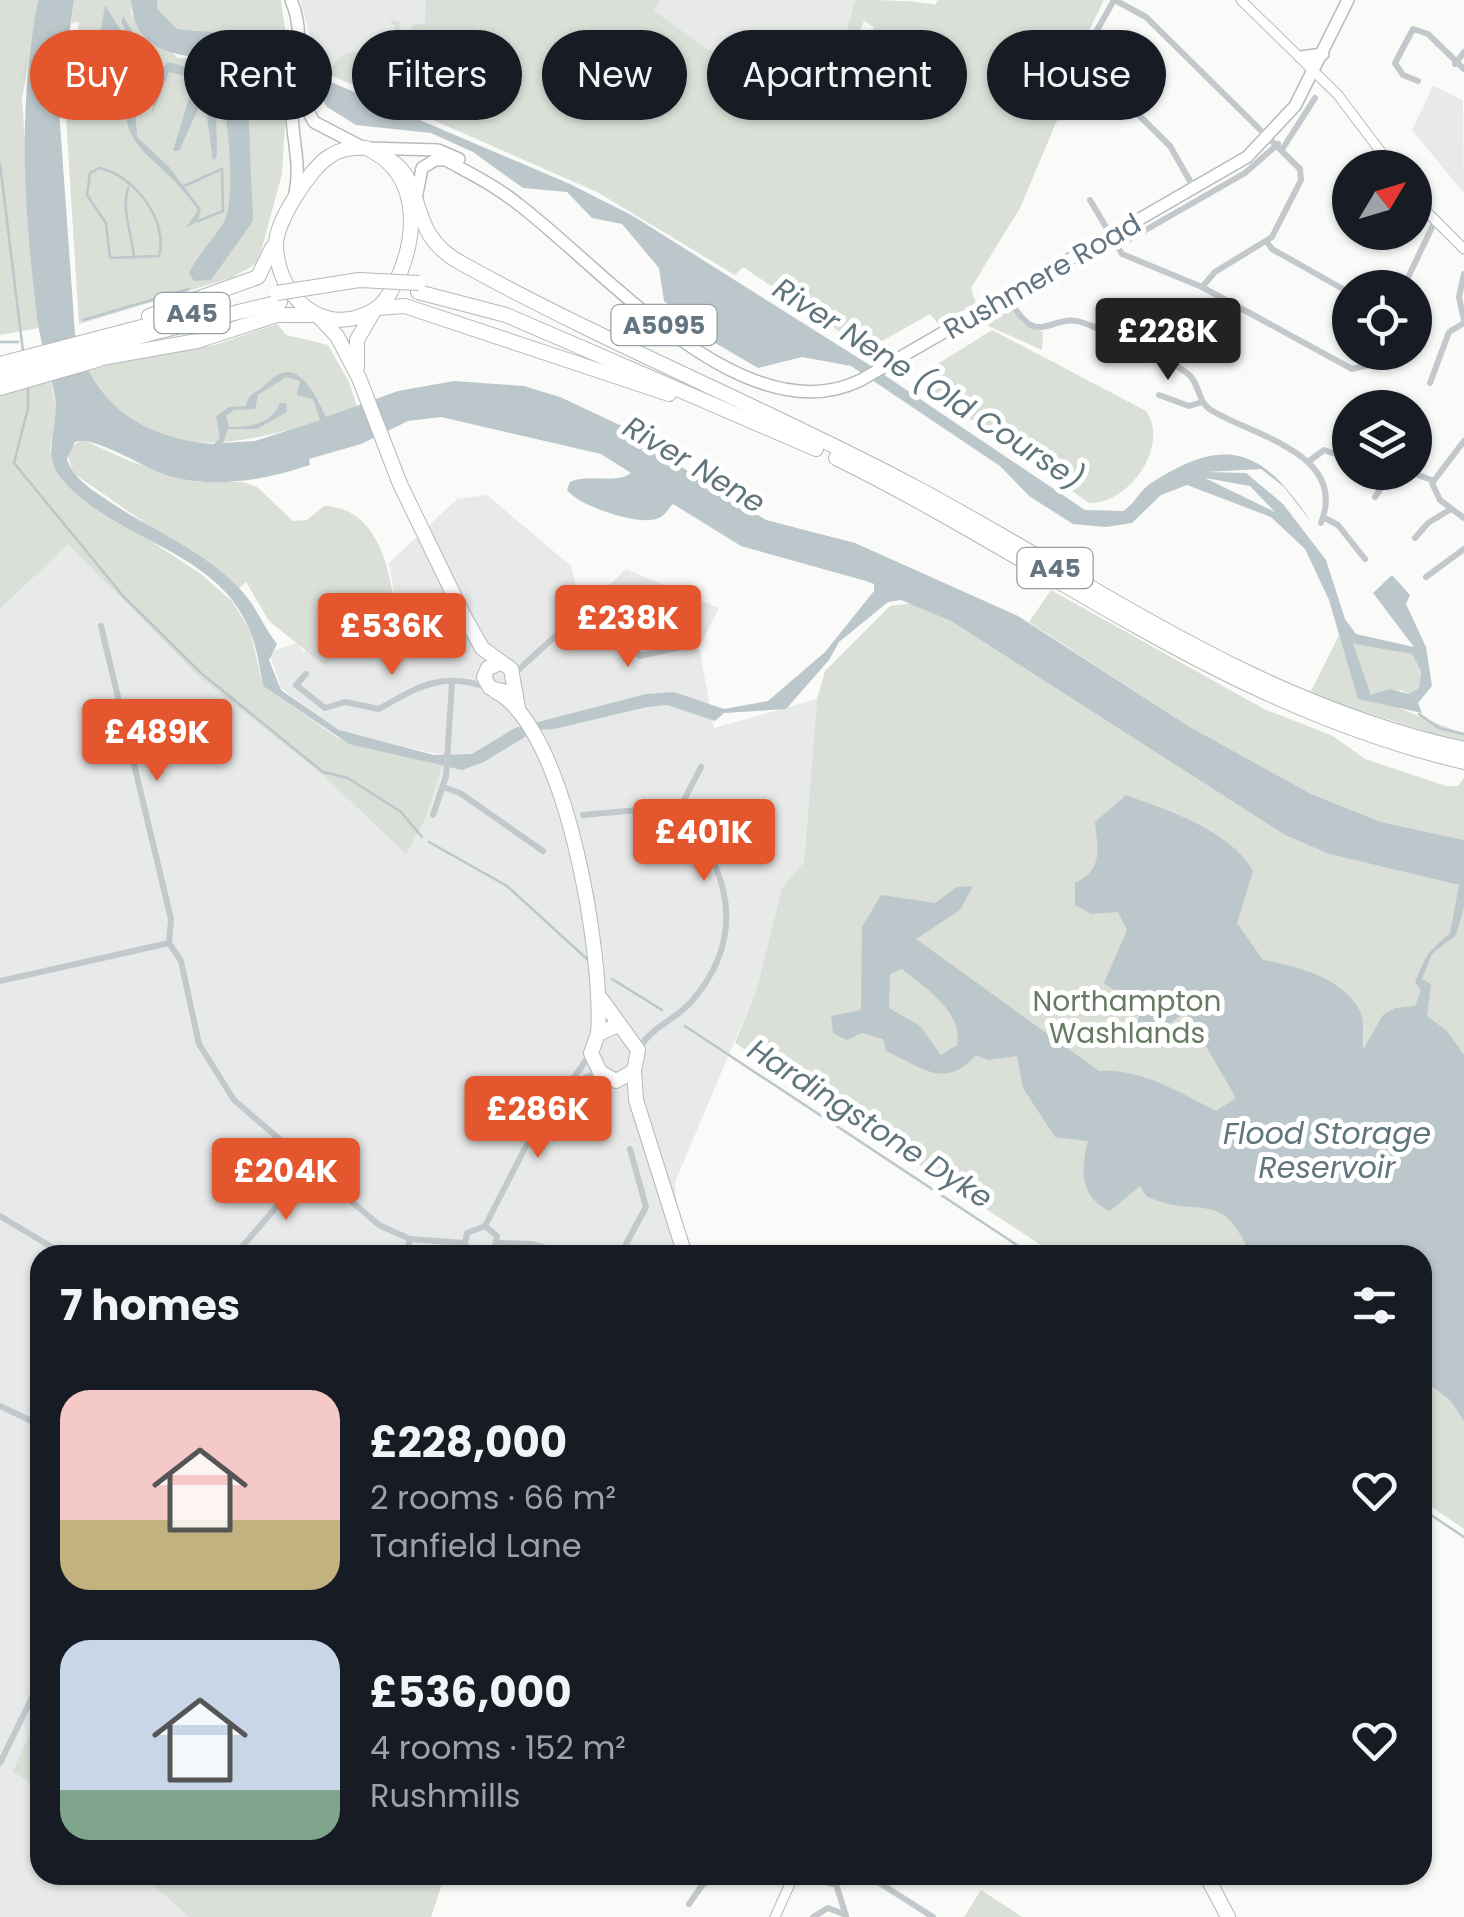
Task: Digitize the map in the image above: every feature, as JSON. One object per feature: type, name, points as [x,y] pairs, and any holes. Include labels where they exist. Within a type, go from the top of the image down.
[{"type":"highway","points":[[0,388],[258,277],[266,267],[276,234],[293,202],[324,160],[339,151],[370,150],[403,170],[423,228],[444,254],[750,408]]},
{"type":"highway","points":[[362,385],[357,340],[404,262],[414,208]]},
{"type":"highway","points":[[276,234],[283,281],[297,302],[337,336],[362,385],[422,533],[482,648],[492,690],[521,714]]},
{"type":"highway","name":"A45","points":[[0,378],[101,344],[359,280],[418,287],[510,308],[750,408],[958,510],[1210,658],[1362,727]]},
{"type":"highway","name":"A45","points":[[418,287],[506,315],[732,412],[908,495],[1206,668],[1464,762]]},
{"type":"highway","name":"A45","points":[[0,364],[240,312],[279,297]]},
{"type":"highway","points":[[101,344],[197,342],[278,315],[349,318],[376,309],[406,306],[732,412]]},
{"type":"highway","points":[[482,648],[513,679],[521,714],[564,806],[581,866],[602,1000],[591,1053],[610,1078],[636,1100]]},
{"type":"highway","points":[[485,672],[501,663]]},
{"type":"highway","points":[[492,690],[504,690],[513,679]]},
{"type":"highway","name":"A45","points":[[1394,737],[1464,749]]},
{"type":"highway","points":[[602,1000],[638,1050],[634,1071],[636,1100],[682,1245]]},
{"type":"highway","points":[[598,1034],[622,1028]]},
{"type":"highway","points":[[610,1078],[634,1071]]},
{"type":"highway","points":[[1211,1885],[1228,1917]]},
{"type":"main road","points":[[291,0],[299,30]]},
{"type":"main road","name":"A5095","points":[[1315,71],[1348,0]]},
{"type":"main road","points":[[1301,57],[1323,54]]},
{"type":"main road","name":"Rushmere Road","points":[[370,150],[445,151],[645,312],[751,380],[800,393],[838,389],[865,378],[1008,296],[1113,242],[1194,188],[1277,143],[1315,71]]},
{"type":"main road","points":[[292,120],[299,163],[293,202]]},
{"type":"main road","points":[[312,120],[370,150]]},
{"type":"main road","name":"Rushmere Road","points":[[414,208],[422,168],[438,159],[492,185]]},
{"type":"street","points":[[1194,188],[1173,150],[1084,60],[1084,53],[1114,0],[1146,17],[1277,143],[1302,175],[1267,242],[1215,272],[1202,286]]},
{"type":"street","points":[[1241,0],[1315,71],[1380,150]]},
{"type":"street","points":[[1418,81],[1403,75],[1395,63],[1412,29],[1432,37],[1464,69]]},
{"type":"street","points":[[1455,64],[1464,52]]},
{"type":"street","name":"Rushmere Road","points":[[1113,242],[1231,182],[1277,143],[1315,98]]},
{"type":"street","points":[[1090,200],[1125,256],[1202,286],[1332,359]]},
{"type":"street","points":[[1432,221],[1464,249]]},
{"type":"street","points":[[1412,270],[1434,224]]},
{"type":"street","points":[[1267,242],[1272,249],[1332,283]]},
{"type":"street","points":[[1433,380],[1448,332],[1464,322],[1460,296],[1464,274]]},
{"type":"street","points":[[1008,296],[1020,317],[1036,326],[1080,322],[1185,371],[1202,402],[1212,411],[1288,446],[1308,462],[1320,484],[1322,520],[1338,525],[1365,559]]},
{"type":"street","points":[[1159,394],[1189,406],[1202,402]]},
{"type":"street","points":[[1464,441],[1432,480],[1434,494],[1464,518]]},
{"type":"street","points":[[1308,462],[1324,450],[1332,454]]},
{"type":"street","points":[[1375,497],[1380,490]]},
{"type":"street","points":[[1417,532],[1451,510]]},
{"type":"street","points":[[1432,576],[1464,549]]},
{"type":"street","points":[[513,679],[526,660],[583,611],[590,611],[640,656],[686,646]]},
{"type":"street","points":[[101,626],[171,919],[169,944],[180,961],[200,1044],[214,1073],[234,1100],[379,1225],[410,1239],[465,1243],[471,1230],[485,1226],[494,1231],[497,1245]]},
{"type":"street","points":[[501,663],[526,660]]},
{"type":"street","points":[[468,682],[485,672]]},
{"type":"street","points":[[306,674],[296,684],[325,708],[345,702],[379,709],[410,688],[452,683],[468,682],[492,690]]},
{"type":"street","points":[[432,815],[450,751],[452,683]]},
{"type":"street","points":[[681,806],[701,767]]},
{"type":"street","points":[[443,786],[460,792],[544,852]]},
{"type":"street","points":[[583,816],[681,806]]},
{"type":"street","points":[[638,1050],[651,1030],[677,1014],[699,991],[722,944],[726,922],[725,896],[714,852],[681,806]]},
{"type":"street","points":[[0,981],[169,944]]},
{"type":"street","points":[[622,1028],[651,1030]]},
{"type":"street","points":[[485,1226],[506,1179],[591,1053]]},
{"type":"street","points":[[567,1087],[589,1076],[610,1078]]},
{"type":"street","points":[[625,1245],[646,1207],[630,1149]]},
{"type":"street","points":[[244,1245],[310,1168]]},
{"type":"street","points":[[0,1216],[48,1245]]},
{"type":"street","points":[[408,1245],[410,1239]]},
{"type":"street","points":[[498,1242],[535,1245]]},
{"type":"street","points":[[0,1406],[30,1420]]},
{"type":"street","points":[[0,1763],[30,1702]]},
{"type":"street","points":[[690,1904],[702,1885]]},
{"type":"street","points":[[775,1917],[789,1885]]},
{"type":"street","points":[[836,1885],[846,1916]]},
{"type":"street","points":[[881,1885],[933,1917]]},
{"type":"street","points":[[813,1917],[824,1909],[846,1916]]},
{"type":"shaded area","points":[[300,0],[855,0],[847,30],[707,30],[707,118],[687,116],[687,30],[542,30],[542,100],[522,97],[522,30],[352,30],[352,78],[332,76],[332,30],[308,30]]},
{"type":"shaded area","points":[[1433,86],[1463,100],[1464,193],[1432,150],[1412,130]]},
{"type":"shaded area","points":[[727,120],[801,120],[799,128]]},
{"type":"shaded area","points":[[487,495],[571,566],[583,611],[626,569],[719,608],[699,647],[714,728],[817,699],[804,862],[782,888],[757,988],[675,1182],[679,1245],[30,1245],[30,1733],[14,1772],[30,1782],[30,1885],[153,1885],[189,1917],[0,1917],[0,609],[68,543],[200,678],[322,774],[406,853],[442,755],[348,734],[332,726],[281,688],[269,652],[297,643],[304,652],[394,594],[389,563],[457,499]]},
{"type":"green space","points":[[0,0],[38,0],[33,30],[30,30],[22,100],[39,328],[0,335]]},
{"type":"green space","points":[[74,0],[131,0],[131,14],[148,30],[78,30],[79,22],[71,23]]},
{"type":"green space","points":[[158,0],[281,0],[285,30],[177,29],[157,8]]},
{"type":"green space","points":[[426,0],[660,0],[654,11],[680,30],[542,30],[542,120],[687,120],[687,35],[707,49],[707,120],[967,120],[967,30],[873,30],[874,27],[864,21],[860,30],[847,30],[855,0],[935,5],[938,0],[1104,0],[1089,30],[987,30],[987,120],[1057,120],[1020,208],[971,288],[976,303],[939,325],[930,314],[866,350],[743,267],[735,275],[597,192],[433,120],[522,120],[522,30],[410,30],[413,25],[425,23]]},
{"type":"green space","points":[[164,45],[178,58],[184,58],[184,120],[285,120],[282,174],[258,263],[231,278],[79,324],[66,120],[164,120]]},
{"type":"green space","points":[[351,52],[352,84],[332,76],[335,63]]},
{"type":"green space","points":[[1007,303],[1023,324],[1043,332],[1042,350],[973,319]]},
{"type":"green space","points":[[277,324],[286,335],[328,345],[349,382],[357,407],[247,439],[177,439],[144,427],[114,405],[86,372],[125,359],[215,345]]},
{"type":"green space","points":[[992,330],[1146,411],[1152,425],[1149,455],[1142,470],[1119,494],[1089,503],[914,379]]},
{"type":"green space","points":[[51,381],[56,411],[50,449],[70,488],[201,574],[232,601],[250,630],[263,686],[338,738],[442,766],[426,817],[406,854],[322,774],[200,678],[68,544],[0,609],[0,396]]},
{"type":"green space","points":[[81,439],[132,462],[198,482],[243,482],[257,487],[293,521],[307,520],[324,506],[344,510],[359,519],[381,549],[392,588],[396,625],[324,665],[269,621],[246,582],[239,588],[73,473],[67,452]]},
{"type":"green space","points":[[1051,590],[1264,709],[1333,736],[1365,759],[1446,786],[1458,786],[1464,778],[1464,840],[1381,822],[1311,794],[1190,727],[1029,622]]},
{"type":"green space","name":"Northampton Washlands","points":[[913,603],[951,621],[1285,835],[1329,854],[1459,885],[1464,908],[1464,1529],[1432,1507],[1432,1245],[1041,1245],[735,1043],[757,988],[782,888],[804,862],[817,699],[825,671],[890,606]]},
{"type":"green space","points":[[1339,635],[1361,693],[1464,734],[1464,743],[1309,695]]},
{"type":"green space","points":[[1352,644],[1412,654],[1421,671],[1419,688],[1409,694],[1401,690],[1371,695]]},
{"type":"green space","points":[[30,1732],[30,1782],[13,1772]]},
{"type":"green space","points":[[153,1885],[442,1885],[431,1917],[189,1917]]},
{"type":"green space","points":[[981,1890],[1022,1917],[964,1917]]},
{"type":"water","points":[[38,0],[74,0],[70,30],[33,30]]},
{"type":"water","points":[[131,0],[158,0],[157,8],[177,29],[188,30],[184,30],[184,55],[164,49],[164,30],[138,28]]},
{"type":"water","points":[[105,5],[120,30],[101,30]]},
{"type":"water","points":[[123,16],[131,30],[125,30]]},
{"type":"water","name":"Flood Storage Reservoir","points":[[30,51],[30,120],[60,120],[75,334],[94,380],[124,413],[143,425],[165,435],[214,444],[220,438],[216,416],[229,407],[246,406],[251,396],[286,372],[302,379],[326,417],[398,391],[454,381],[524,386],[560,397],[639,434],[686,470],[766,520],[855,543],[1018,616],[1190,727],[1311,794],[1381,822],[1464,840],[1464,907],[1456,935],[1432,954],[1422,979],[1431,984],[1427,1016],[1447,1031],[1464,1055],[1464,1421],[1450,1400],[1432,1387],[1432,1245],[1246,1245],[1229,1219],[1218,1212],[1165,1203],[1146,1196],[1140,1186],[1110,1211],[1092,1198],[1085,1182],[1088,1141],[1055,1137],[1023,1088],[1017,1056],[988,1060],[976,1055],[954,1072],[933,1072],[886,1051],[883,1039],[862,1033],[847,1040],[833,1033],[831,1016],[861,1010],[862,927],[881,895],[935,903],[957,887],[973,886],[960,910],[916,939],[1099,1071],[1144,1077],[1216,1111],[1236,1098],[1186,1012],[1162,1029],[1136,1028],[1141,1009],[1104,983],[1127,930],[1118,912],[1091,914],[1075,905],[1075,883],[1090,872],[1097,858],[1095,822],[1126,795],[1196,823],[1229,844],[1253,871],[1237,923],[1263,960],[1317,975],[1352,999],[1362,1015],[1363,1050],[1383,1015],[1395,1008],[1415,1006],[1421,990],[1415,982],[1428,955],[1450,933],[1459,885],[1329,854],[1285,835],[951,621],[901,600],[888,602],[839,642],[829,660],[786,709],[724,713],[715,721],[667,705],[647,707],[536,730],[484,762],[462,770],[349,744],[263,686],[245,620],[229,596],[208,576],[105,515],[81,498],[55,469],[51,450],[55,398],[38,324],[29,242],[25,122]],"holes":[[[286,377],[300,381],[297,395],[313,399],[320,420],[255,441],[223,443],[228,429],[257,429],[287,412],[286,403],[280,403],[266,420],[229,427],[226,416],[234,410],[255,409],[258,395]],[[441,417],[601,454],[631,473],[570,482],[567,490],[583,502],[622,517],[647,520],[662,516],[673,504],[741,546],[866,581],[874,584],[874,591],[825,652],[768,701],[724,709],[674,692],[646,694],[515,728],[472,754],[434,755],[339,730],[281,690],[269,660],[277,644],[244,593],[209,562],[91,488],[67,459],[75,442],[83,441],[169,476],[205,482],[240,481],[310,465],[309,459],[361,444],[408,421]],[[902,969],[948,1011],[958,1033],[957,1045],[941,1055],[920,1026],[889,1008],[890,974]]]},
{"type":"water","points":[[168,62],[184,67],[184,75],[169,72],[164,84],[164,66]]},
{"type":"water","points":[[332,82],[352,91],[352,120],[420,120],[570,184],[633,216],[868,364],[1085,510],[1123,511],[1150,484],[1201,458],[1242,457],[1260,465],[1277,479],[1294,498],[1311,522],[1284,487],[1261,469],[1206,472],[1246,473],[1283,504],[1326,560],[1345,619],[1356,634],[1414,647],[1373,593],[1392,575],[1410,595],[1406,604],[1426,647],[1432,686],[1418,703],[1422,713],[1358,699],[1329,600],[1305,549],[1271,517],[1187,485],[1161,495],[1132,523],[1106,527],[1073,524],[1029,496],[1000,466],[851,366],[802,357],[758,368],[705,337],[664,301],[659,268],[622,224],[592,218],[567,192],[523,188],[473,152],[431,133],[356,125],[332,110]],"holes":[[[1205,478],[1250,486],[1275,512]],[[1353,644],[1412,654],[1421,671],[1419,688],[1409,694],[1390,689],[1371,695]]]},
{"type":"water","points":[[184,114],[184,120],[193,120],[179,151],[173,151]]},
{"type":"water","points":[[127,120],[136,120],[137,137],[169,167],[201,209],[198,221],[186,228],[198,210],[129,130]]},
{"type":"water","points":[[207,120],[216,120],[217,157],[213,160]]},
{"type":"water","points":[[226,120],[249,120],[253,221],[211,280],[194,281],[189,273],[224,222],[228,209]]},
{"type":"waterway","name":"Hardingstone Dyke","points":[[0,164],[23,351]]},
{"type":"waterway","points":[[99,168],[125,180],[146,202],[159,229],[159,256],[110,258],[106,223],[87,195],[90,173],[99,168]]},
{"type":"waterway","points":[[184,186],[222,169],[223,211],[198,221]]},
{"type":"waterway","points":[[128,188],[126,213],[134,257]]},
{"type":"waterway","points":[[83,320],[189,289]]},
{"type":"waterway","points":[[0,342],[18,342]]},
{"type":"waterway","name":"Hardingstone Dyke","points":[[28,389],[28,408],[14,463],[124,597],[201,673],[323,772],[348,778],[401,812],[422,837]]},
{"type":"waterway","points":[[1419,714],[1439,728],[1464,734]]},
{"type":"waterway","name":"Hardingstone Dyke","points":[[429,842],[507,886],[587,959]]},
{"type":"waterway","name":"Hardingstone Dyke","points":[[612,979],[662,1010]]},
{"type":"waterway","name":"Hardingstone Dyke","points":[[685,1026],[1017,1245]]},
{"type":"waterway","name":"Hardingstone Dyke","points":[[1432,1516],[1464,1537]]},
{"type":"water label","name":"River Nene (Old Course)","points":[[928,384]]},
{"type":"water label","name":"River Nene","points":[[694,465]]}]
